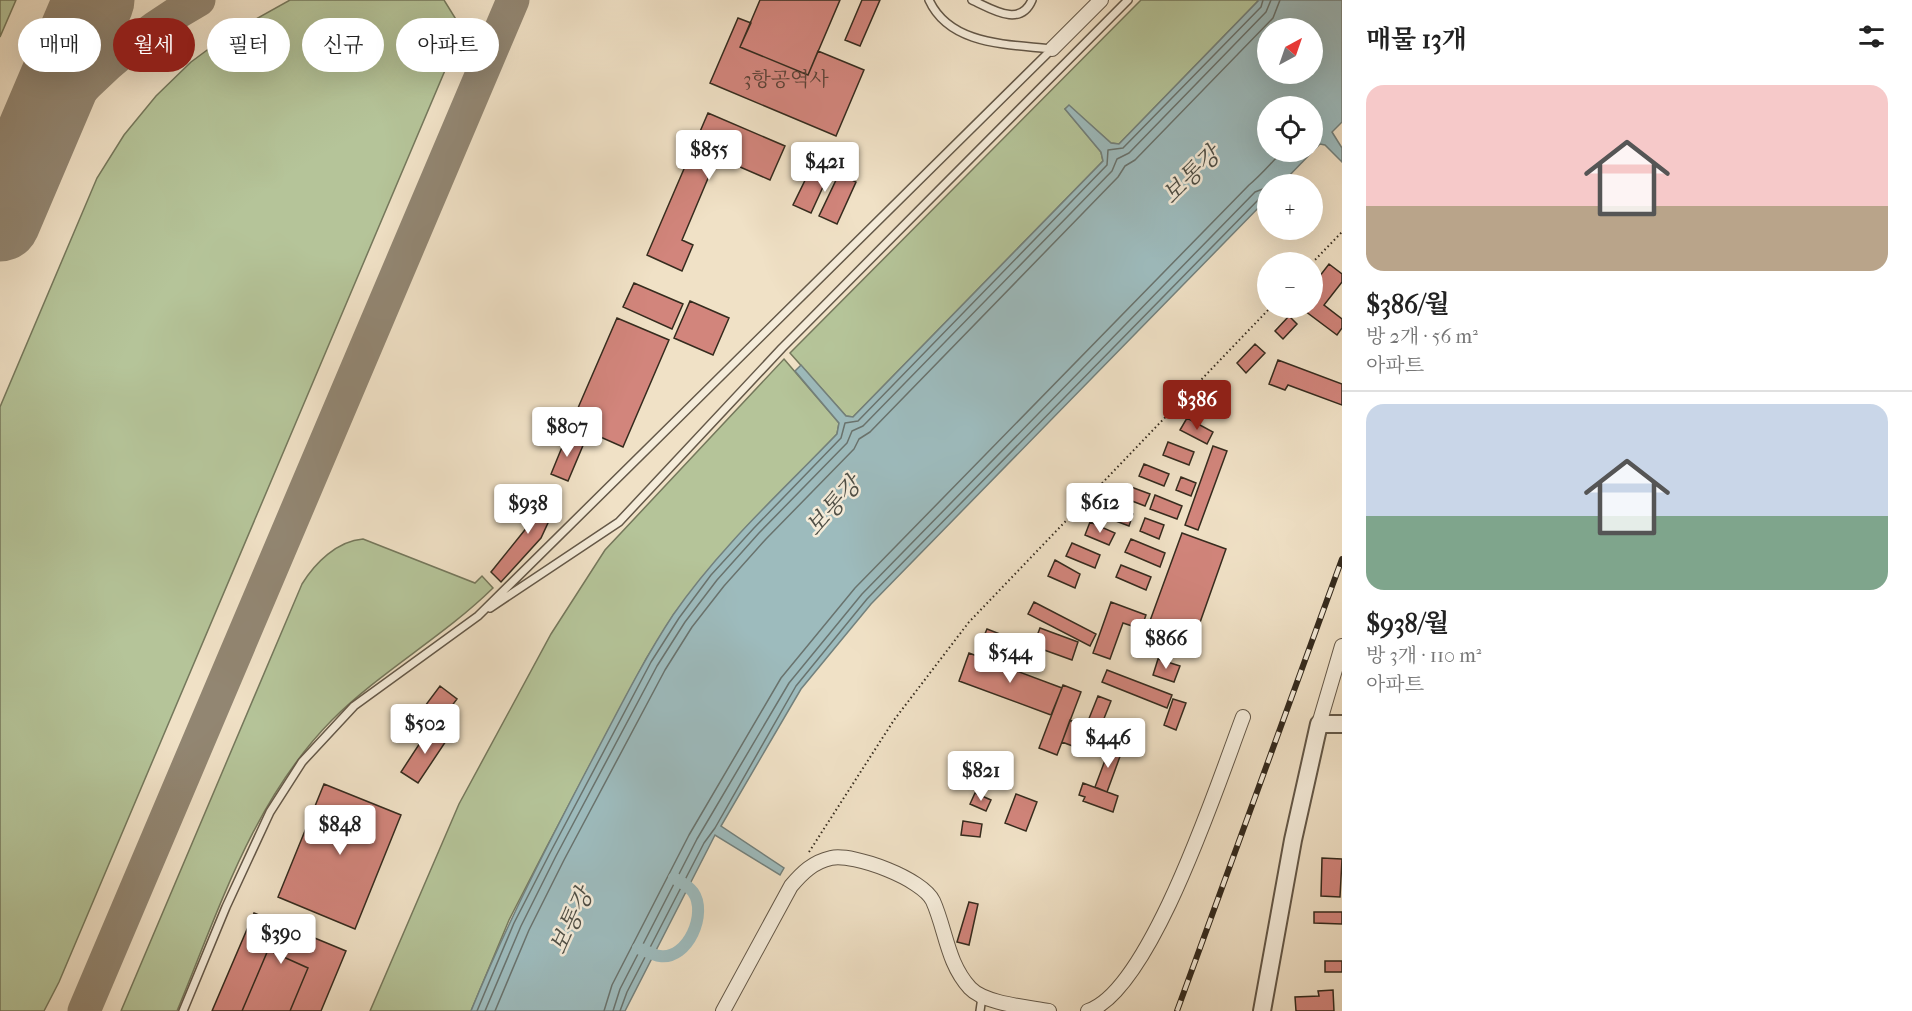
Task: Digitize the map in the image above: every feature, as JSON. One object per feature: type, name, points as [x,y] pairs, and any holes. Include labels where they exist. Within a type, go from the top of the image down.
[{"type":"street","points":[[1052,49],[1101,0]]},
{"type":"street","points":[[1262,1011],[1293,840],[1319,723],[1342,646]]},
{"type":"street","points":[[1088,1011],[1113,993],[1151,943],[1180,879],[1243,717]]},
{"type":"street","points":[[1319,723],[1342,724]]},
{"type":"street","points":[[723,1011],[791,886],[804,870],[831,858],[843,856],[860,860],[916,883],[925,890],[933,900],[946,946],[970,988],[982,997],[1049,1011]]},
{"type":"lane","points":[[928,0],[940,19],[954,30],[986,41],[1052,49]]},
{"type":"lane","points":[[972,0],[1013,16],[1024,12],[1032,0]]},
{"type":"lane","points":[[183,1011],[226,907],[270,812],[302,762],[354,706],[478,616],[619,522],[782,348],[1128,0]]},
{"type":"lane","points":[[478,616],[1052,49]]},
{"type":"lane","points":[[980,1011],[982,997]]},
{"type":"path","points":[[1323,252],[1342,232]]},
{"type":"path","points":[[807,856],[894,720],[969,622],[1260,318]]},
{"type":"green space","points":[[0,0],[16,0],[0,37]]},
{"type":"green space","points":[[290,0],[444,0],[455,18],[396,18],[396,72],[444,72],[59,982],[44,1011],[0,1011],[0,407],[97,178],[124,135],[156,96],[181,72],[195,72],[195,59],[207,50],[207,72],[290,72],[290,18],[258,18]]},
{"type":"green space","points":[[1141,0],[1259,0],[1119,144],[1111,143],[1069,106],[1065,109],[1101,152],[1103,161],[853,417],[846,416],[790,353]]},
{"type":"green space","points":[[784,359],[839,423],[837,434],[749,524],[674,614],[646,659],[509,920],[471,1011],[370,1011],[459,804],[551,634],[605,550]]},
{"type":"green space","points":[[363,539],[475,583],[482,576],[493,588],[474,606],[351,702],[304,751],[280,785],[259,821],[224,896],[177,1011],[121,1011],[302,584],[313,568],[328,554],[344,544]]},
{"type":"water","name":"보통강","points":[[1259,0],[1342,0],[1342,122],[1332,132],[1342,148],[1342,162],[1323,145],[1323,96],[1257,96],[1257,162],[1302,162],[1291,174],[1257,174],[1257,209],[871,604],[801,689],[721,826],[784,868],[780,875],[715,835],[625,1011],[471,1011],[498,947],[543,854],[630,688],[673,615],[730,544],[837,434],[839,423],[795,371],[801,365],[846,416],[853,417],[1103,161],[1101,152],[1065,109],[1069,105],[1111,143],[1119,144]]},
{"type":"building","points":[[760,0],[840,0],[808,75],[740,47]]},
{"type":"building","points":[[862,0],[880,0],[860,46],[845,40]]},
{"type":"building","points":[[738,18],[751,23],[740,47],[808,75],[818,51],[864,70],[836,136],[710,83]]},
{"type":"building","points":[[708,113],[785,146],[770,180],[717,157],[682,240],[693,245],[682,271],[647,255]]},
{"type":"building","points":[[814,162],[856,182],[837,224],[819,216],[836,180],[828,176],[811,213],[793,205]]},
{"type":"building","points":[[1329,264],[1342,274],[1342,282],[1324,305],[1342,319],[1342,328],[1337,335],[1314,318],[1323,318],[1323,272]]},
{"type":"building","points":[[634,283],[683,304],[672,329],[623,307]]},
{"type":"building","points":[[690,301],[729,318],[713,355],[674,338]]},
{"type":"building","points":[[617,318],[669,340],[623,447],[571,424]]},
{"type":"building","points":[[1287,318],[1291,318],[1297,324],[1283,339],[1275,331]]},
{"type":"building","points":[[1255,344],[1265,353],[1246,373],[1237,363]]},
{"type":"building","points":[[1278,360],[1342,384],[1342,405],[1288,385],[1285,390],[1269,384]]},
{"type":"building","points":[[1187,418],[1213,432],[1207,444],[1180,430]]},
{"type":"building","points":[[567,435],[584,443],[568,481],[551,474]]},
{"type":"building","points":[[1168,442],[1194,452],[1189,465],[1163,455]]},
{"type":"building","points":[[1213,446],[1227,451],[1198,530],[1185,525]]},
{"type":"building","points":[[1144,464],[1169,474],[1164,486],[1139,476]]},
{"type":"building","points":[[1181,477],[1196,483],[1191,496],[1176,490]]},
{"type":"building","points":[[1123,484],[1150,494],[1145,506],[1119,496]]},
{"type":"building","points":[[544,489],[560,497],[541,538],[501,582],[491,572],[528,526]]},
{"type":"building","points":[[1155,495],[1182,506],[1177,519],[1150,509]]},
{"type":"building","points":[[1105,503],[1133,514],[1129,526],[1100,515]]},
{"type":"building","points":[[1145,518],[1164,525],[1159,539],[1140,531]]},
{"type":"building","points":[[1090,522],[1115,533],[1109,545],[1085,535]]},
{"type":"building","points":[[1182,533],[1226,549],[1192,645],[1147,629]]},
{"type":"building","points":[[1131,539],[1165,553],[1160,567],[1125,552]]},
{"type":"building","points":[[1072,543],[1100,555],[1095,568],[1066,556]]},
{"type":"building","points":[[1055,560],[1080,574],[1075,588],[1048,576]]},
{"type":"building","points":[[1121,565],[1151,577],[1146,590],[1116,577]]},
{"type":"building","points":[[1034,602],[1096,634],[1090,646],[1028,614]]},
{"type":"building","points":[[1111,602],[1146,615],[1141,629],[1123,623],[1110,659],[1093,653]]},
{"type":"building","points":[[1040,628],[1078,642],[1072,660],[1033,646]]},
{"type":"building","points":[[987,629],[1018,641],[1011,660],[979,648]]},
{"type":"building","points":[[969,653],[1062,688],[1051,715],[959,681]]},
{"type":"building","points":[[1158,659],[1180,666],[1174,682],[1153,675]]},
{"type":"building","points":[[1107,670],[1172,695],[1167,708],[1102,682]]},
{"type":"building","points":[[1063,685],[1081,692],[1057,755],[1039,748]]},
{"type":"building","points":[[440,686],[457,699],[439,723],[422,710]]},
{"type":"building","points":[[1098,696],[1111,701],[1099,731],[1086,726]]},
{"type":"building","points":[[1173,699],[1186,703],[1176,730],[1164,725]]},
{"type":"building","points":[[1070,720],[1099,731],[1091,753],[1062,742]]},
{"type":"building","points":[[431,726],[448,738],[418,783],[401,772]]},
{"type":"building","points":[[1110,747],[1122,751],[1107,792],[1095,787]]},
{"type":"building","points":[[1083,783],[1118,796],[1113,812],[1083,801],[1085,797],[1079,795]]},
{"type":"building","points":[[324,784],[401,815],[355,929],[278,897]]},
{"type":"building","points":[[975,793],[991,800],[986,811],[970,804]]},
{"type":"building","points":[[1016,794],[1037,802],[1026,831],[1005,823]]},
{"type":"building","points":[[963,821],[982,824],[980,837],[961,835]]},
{"type":"building","points":[[1322,858],[1342,859],[1340,897],[1321,896]]},
{"type":"building","points":[[969,902],[978,904],[969,945],[957,942]]},
{"type":"building","points":[[1314,912],[1342,912],[1342,924],[1314,923]]},
{"type":"building","points":[[254,913],[346,951],[321,1011],[290,1011],[308,968],[268,950],[242,1011],[212,1011]]},
{"type":"building","points":[[254,913],[346,951],[321,1011],[212,1011]]},
{"type":"building","points":[[1325,961],[1342,961],[1342,972],[1325,972]]},
{"type":"building","points":[[1333,990],[1334,1011],[1296,1011],[1295,997],[1319,996],[1318,991]]},
{"type":"waterway","points":[[638,948],[660,956],[670,955],[679,951],[693,933],[697,923],[697,901],[693,892],[674,878]]},
{"type":"taxiway","points":[[30,151],[66,106],[107,66],[151,30],[199,0]]},
{"type":"taxiway","points":[[84,1011],[513,0]]},
{"type":"runway","points":[[0,221],[94,0]]},
{"type":"railway","points":[[1177,1011],[1342,559]]}]
